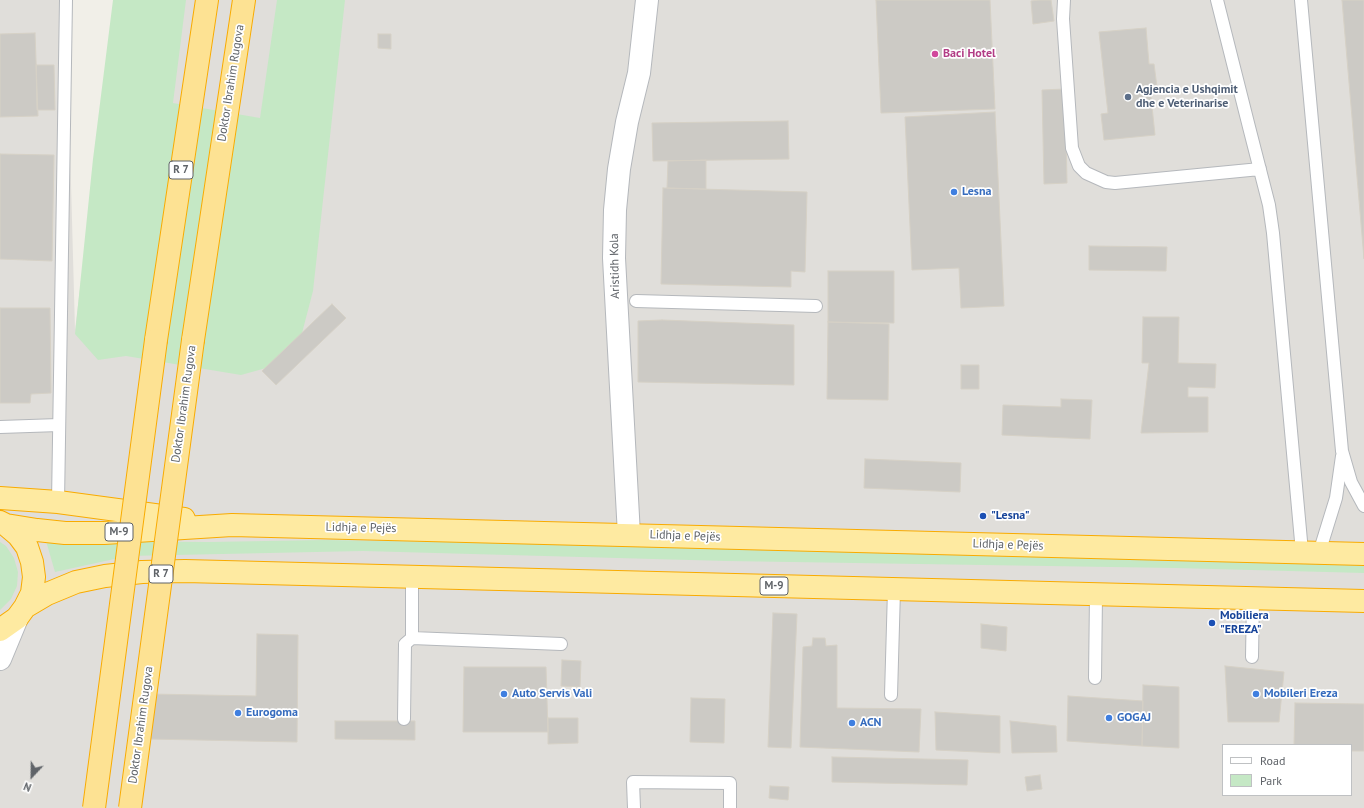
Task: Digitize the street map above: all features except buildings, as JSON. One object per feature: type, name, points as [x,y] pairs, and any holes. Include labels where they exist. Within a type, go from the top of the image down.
[{"type":"highway","name":"R 7","points":[[94,808],[156,340],[207,0]]},
{"type":"highway","name":"Doktor Ibrahim Rugova","points":[[130,808],[193,340],[244,0]]},
{"type":"highway","points":[[0,498],[58,502],[232,525]]},
{"type":"highway","name":"Lidhja e Pejës","points":[[3,524],[65,533],[104,533],[232,525],[1364,554]]},
{"type":"highway","name":"Lidhja e Pejës","points":[[3,524],[18,535],[27,547],[32,562],[34,578],[32,593],[14,618]]},
{"type":"highway","name":"M-9","points":[[14,618],[47,594],[76,582],[105,576],[142,572],[185,571],[1364,601]]},
{"type":"street","name":"Aristidh Kola","points":[[629,535],[614,250],[615,210],[619,169],[627,122],[639,73],[645,30],[647,0]]},
{"type":"street","points":[[0,659],[14,618]]},
{"type":"lane","points":[[58,502],[66,0]]},
{"type":"lane","points":[[1064,0],[1063,19],[1072,148],[1079,166],[1086,173],[1106,182],[1115,183],[1260,169]]},
{"type":"lane","points":[[1217,0],[1270,205],[1310,553]]},
{"type":"lane","points":[[1301,0],[1342,451],[1351,482],[1359,500],[1364,506]]},
{"type":"lane","points":[[636,301],[816,306]]},
{"type":"lane","points":[[0,427],[59,426]]},
{"type":"lane","points":[[1310,553],[1336,498],[1342,451]]},
{"type":"lane","points":[[412,577],[412,638]]},
{"type":"lane","points":[[891,695],[894,590]]},
{"type":"lane","points":[[1095,678],[1096,595]]},
{"type":"lane","points":[[1252,657],[1253,598]]},
{"type":"lane","points":[[404,719],[405,644],[412,638],[562,644]]},
{"type":"lane","points":[[634,808],[633,782],[730,783],[730,808]]},
{"type":"shaded area","points":[[0,0],[66,0],[75,330],[115,0],[1364,0],[1364,808],[0,808]]},
{"type":"green space","points":[[113,0],[186,0],[173,103],[260,118],[277,0],[345,0],[313,291],[295,360],[241,375],[126,356],[98,360],[75,334],[93,159]]},
{"type":"green space","points":[[324,540],[725,546],[1364,563],[1364,573],[1176,568],[726,561],[363,551],[128,556],[55,572],[46,541],[209,542]]},
{"type":"green space","points":[[0,542],[6,546],[14,558],[18,572],[17,586],[11,599],[0,610]]},
{"type":"place","name":"Baci Hotel","points":[[935,54]]},
{"type":"place","name":"Agjencia e Ushqimit dhe e Veterinarise","points":[[1128,97]]},
{"type":"place","name":"Lesna","points":[[954,192]]},
{"type":"place","name":"\"Lesna\"","points":[[983,516]]},
{"type":"place","name":"Mobiliera \"EREZA\"","points":[[1212,623]]},
{"type":"place","name":"Auto Servis Vali","points":[[504,694]]},
{"type":"place","name":"Mobileri Ereza","points":[[1256,694]]},
{"type":"place","name":"Eurogoma","points":[[238,713]]},
{"type":"place","name":"GOGAJ","points":[[1109,718]]},
{"type":"place","name":"ACN","points":[[852,723]]}]
